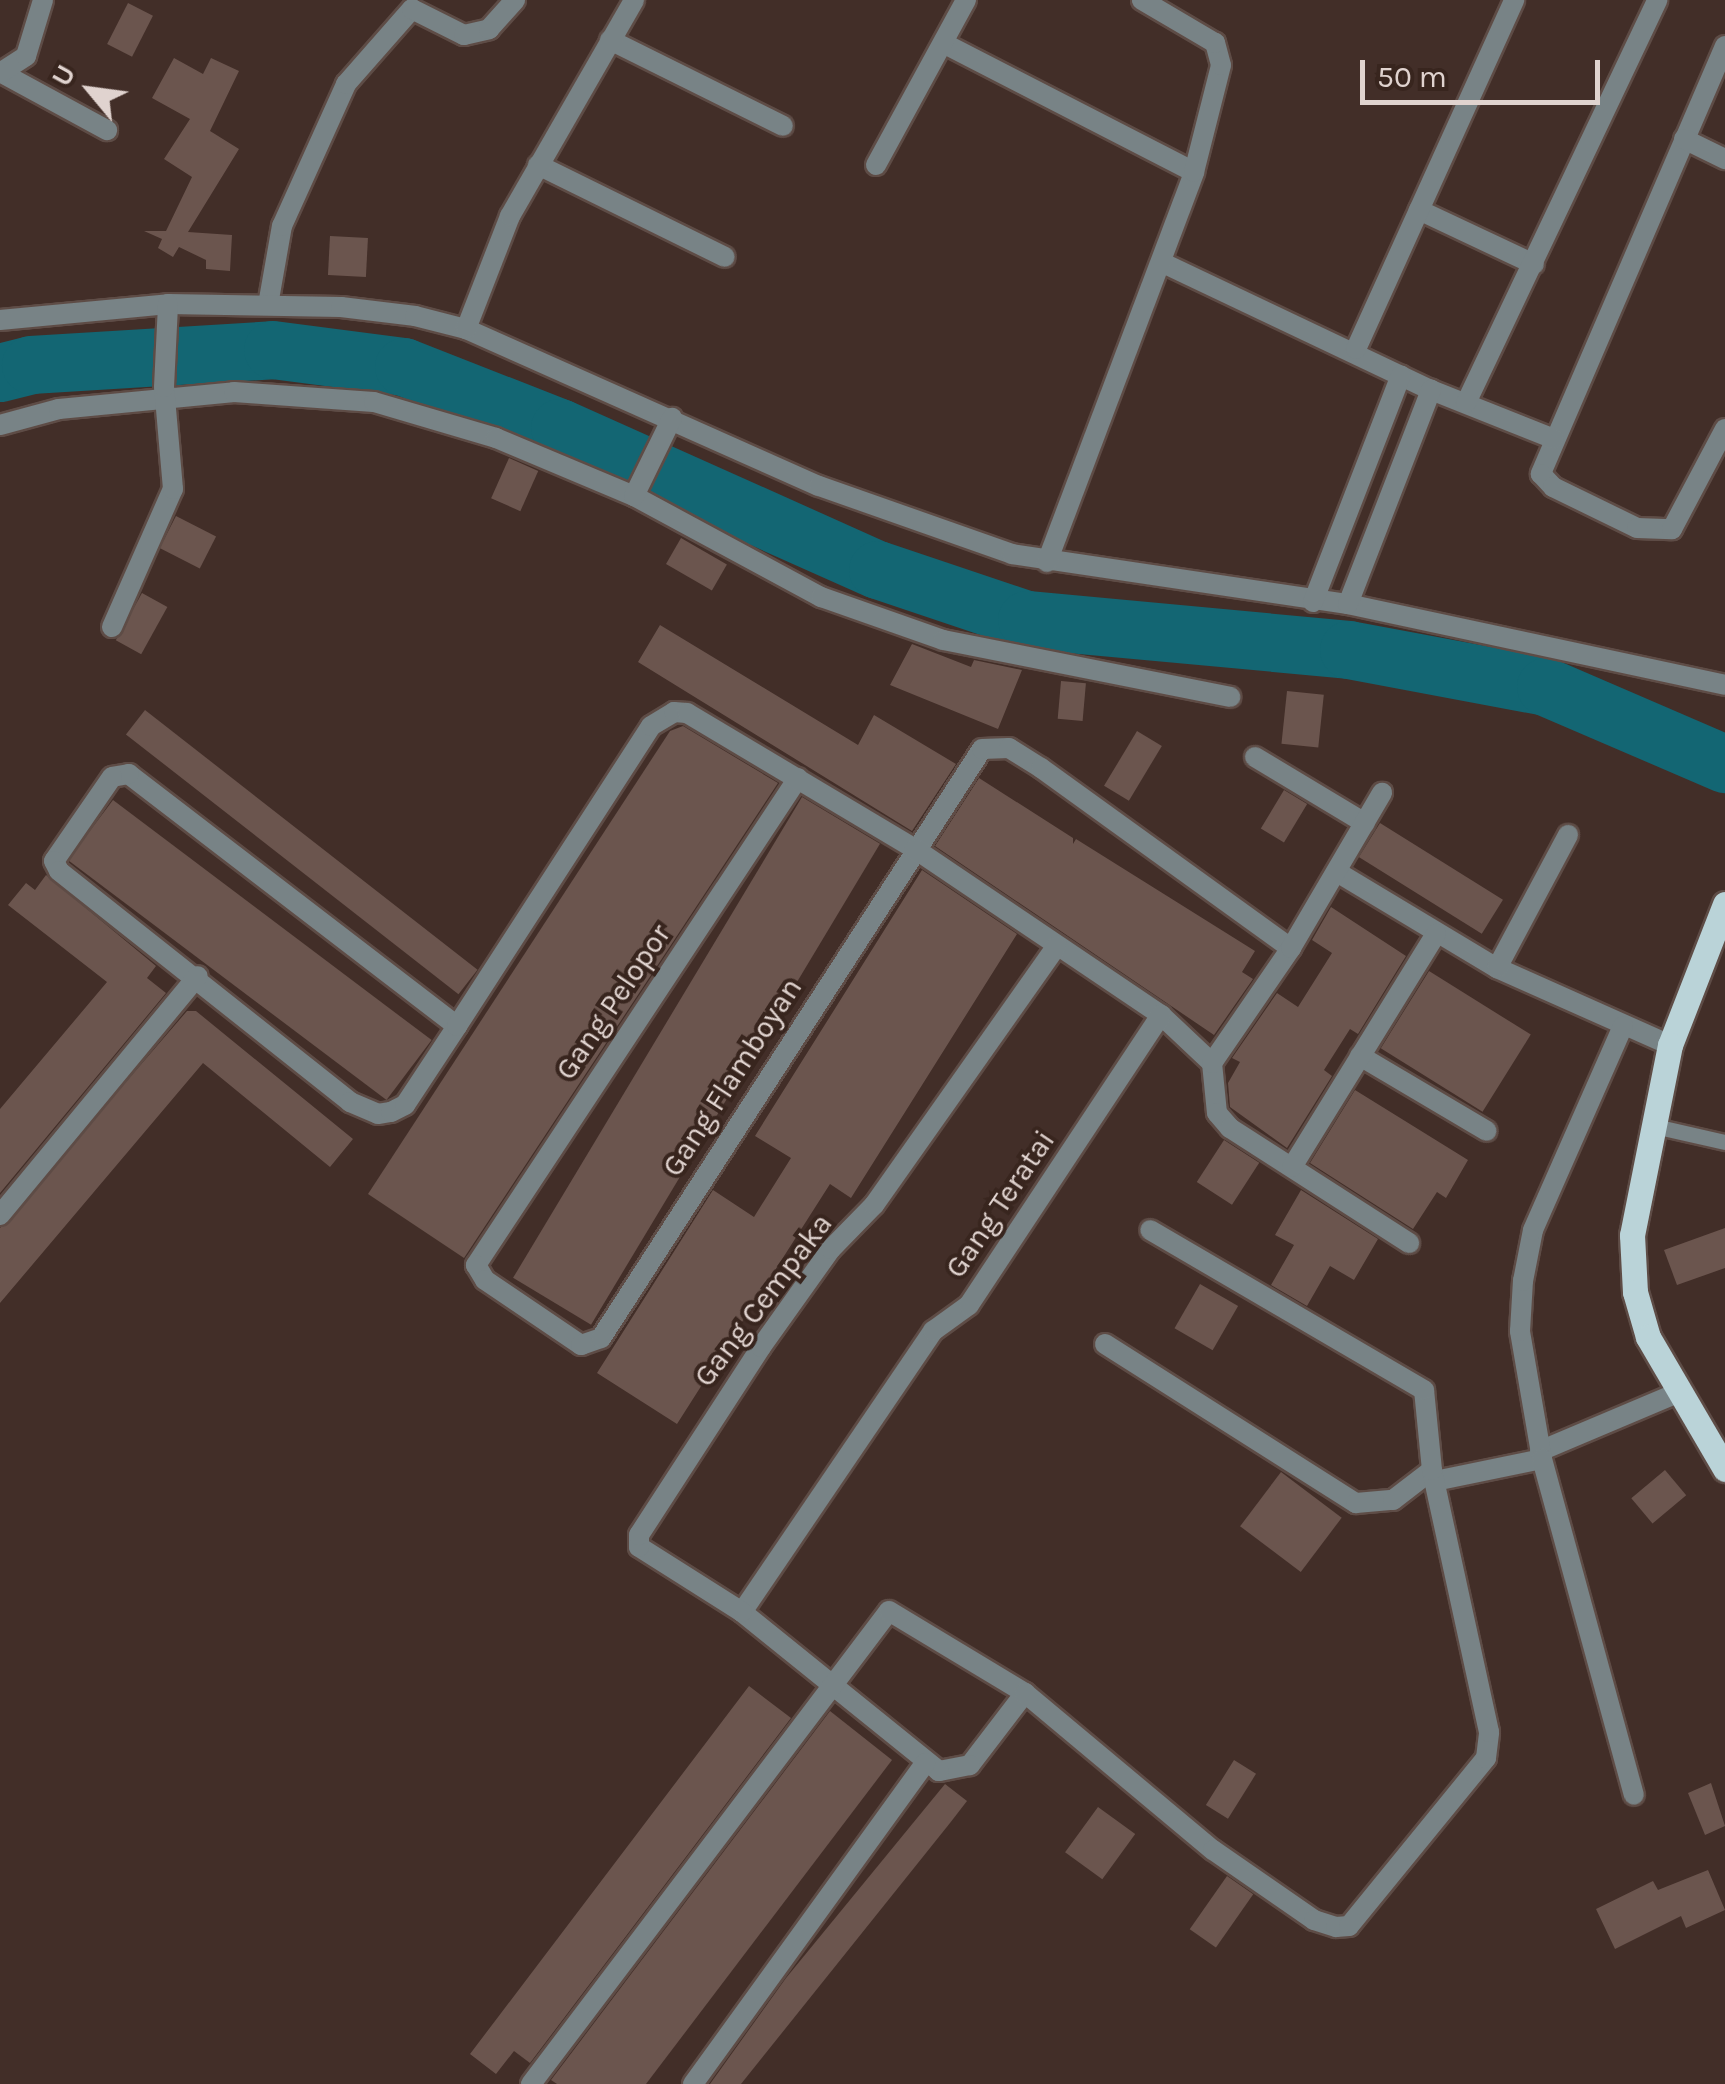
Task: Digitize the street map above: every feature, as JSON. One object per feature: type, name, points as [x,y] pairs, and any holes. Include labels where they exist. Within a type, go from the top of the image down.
[{"type":"main road","points":[[1725,904],[1670,1046],[1650,1125],[1632,1236],[1635,1292],[1648,1337],[1725,1469]]},
{"type":"street","points":[[43,0],[26,56],[0,72],[106,130]]},
{"type":"street","points":[[268,306],[282,226],[313,145],[346,84],[406,4],[464,35],[489,29],[515,0]]},
{"type":"street","points":[[466,328],[538,165],[634,0]]},
{"type":"street","points":[[876,166],[966,0]]},
{"type":"street","points":[[1047,562],[1194,172],[1220,52],[1142,0]]},
{"type":"street","points":[[1356,349],[1514,0]]},
{"type":"street","points":[[1466,402],[1657,0]]},
{"type":"street","points":[[610,40],[783,126]]},
{"type":"street","points":[[945,44],[1194,172]]},
{"type":"street","points":[[1725,46],[1541,466],[1553,488],[1637,528],[1662,530],[1680,522],[1725,429]]},
{"type":"street","points":[[1684,139],[1725,159]]},
{"type":"street","points":[[538,165],[725,258]]},
{"type":"street","points":[[1419,210],[1534,264]]},
{"type":"street","points":[[1161,262],[1356,349],[1431,390],[1554,439]]},
{"type":"street","points":[[112,627],[173,489],[166,395],[168,304]]},
{"type":"street","points":[[0,320],[168,304],[341,306],[466,328],[819,486],[1047,562],[1348,604],[1725,685]]},
{"type":"street","points":[[1312,602],[1401,375]]},
{"type":"street","points":[[1348,604],[1431,390]]},
{"type":"street","points":[[0,425],[59,409],[166,395],[234,392],[374,402],[496,438],[637,490],[821,597],[943,640],[1230,697]]},
{"type":"street","points":[[637,490],[672,418]]},
{"type":"street","points":[[457,1026],[119,772],[54,861],[90,896],[198,976],[350,1102],[378,1114],[405,1105],[457,1026],[651,726],[674,712],[687,713],[915,850],[1161,1016],[1212,1063]]},
{"type":"street","name":"Gang Flamboyan","points":[[601,1338],[982,749],[1009,748],[1291,948]]},
{"type":"street","points":[[1255,757],[1365,822]]},
{"type":"street","name":"Gang Pelopor","points":[[601,1338],[581,1346],[478,1275],[478,1260],[798,778]]},
{"type":"street","points":[[1382,793],[1291,948],[1212,1063],[1217,1114],[1409,1243]]},
{"type":"street","points":[[1497,968],[1568,835]]},
{"type":"street","points":[[1337,872],[1497,968],[1670,1046]]},
{"type":"street","points":[[1292,1167],[1436,934]]},
{"type":"street","name":"Gang Cempaka","points":[[742,1612],[639,1546],[643,1520],[830,1250],[874,1205],[1056,947]]},
{"type":"street","points":[[0,1215],[198,976]]},
{"type":"street","name":"Gang Teratai","points":[[742,1612],[933,1331],[969,1305],[1161,1016]]},
{"type":"street","points":[[1623,1026],[1534,1230],[1523,1281],[1520,1332],[1541,1455],[1634,1794]]},
{"type":"street","points":[[1360,1056],[1487,1131]]},
{"type":"street","points":[[531,2084],[889,1611],[1025,1692],[1213,1850],[1314,1920],[1349,1926],[1488,1752],[1452,1536],[1434,1476],[1424,1390],[1410,1378],[1150,1230]]},
{"type":"street","points":[[1105,1344],[1356,1503],[1374,1506],[1402,1496],[1434,1476],[1541,1455],[1678,1393]]},
{"type":"street","points":[[742,1612],[833,1683],[925,1763],[955,1772],[970,1765],[1025,1692]]},
{"type":"street","points":[[693,2084],[925,1763]]},
{"type":"lane","points":[[1650,1125],[1725,1142]]},
{"type":"building","points":[[128,3],[153,16],[132,57],[107,44]]},
{"type":"building","points":[[174,58],[203,74],[211,58],[239,71],[210,131],[239,149],[188,232],[232,235],[230,271],[206,269],[206,260],[179,247],[173,257],[158,248],[162,239],[144,231],[166,231],[192,177],[164,159],[190,119],[152,98]]},
{"type":"building","points":[[330,236],[368,238],[366,277],[328,275]]},
{"type":"building","points":[[509,458],[538,471],[520,511],[491,498]]},
{"type":"building","points":[[176,516],[216,536],[200,569],[160,548]]},
{"type":"building","points":[[681,538],[727,564],[712,590],[666,564]]},
{"type":"building","points":[[142,593],[167,607],[141,654],[116,640]]},
{"type":"building","points":[[660,625],[858,745],[874,715],[956,764],[912,831],[638,662]]},
{"type":"building","points":[[912,644],[971,667],[974,660],[1022,670],[998,729],[890,685]]},
{"type":"building","points":[[1061,681],[1086,683],[1083,721],[1058,719]]},
{"type":"building","points":[[1287,691],[1324,695],[1318,748],[1281,744]]},
{"type":"building","points":[[145,710],[478,970],[458,994],[126,734]]},
{"type":"building","points":[[683,726],[778,783],[464,1258],[368,1194],[670,731]]},
{"type":"building","points":[[1137,731],[1162,746],[1129,801],[1104,786]]},
{"type":"building","points":[[979,778],[1073,838],[1073,844],[1076,839],[1255,951],[1242,972],[1253,979],[1214,1035],[935,846]]},
{"type":"building","points":[[1284,790],[1307,804],[1284,842],[1261,829]]},
{"type":"building","points":[[802,797],[880,844],[591,1325],[513,1278]]},
{"type":"building","points":[[113,800],[432,1040],[387,1100],[68,860]]},
{"type":"building","points":[[1380,823],[1503,900],[1482,934],[1359,857]]},
{"type":"building","points":[[922,870],[1017,934],[851,1198],[830,1184],[677,1424],[597,1373],[713,1190],[754,1217],[791,1158],[755,1136]]},
{"type":"building","points":[[46,875],[156,966],[147,978],[166,993],[0,1193],[0,1109],[107,982],[8,905],[26,883],[35,890]]},
{"type":"building","points":[[1331,907],[1406,956],[1358,1034],[1350,1029],[1324,1070],[1332,1076],[1287,1148],[1230,1107],[1228,1083],[1240,1062],[1232,1058],[1277,993],[1298,1007],[1332,953],[1312,940]]},
{"type":"building","points":[[1429,971],[1531,1035],[1483,1112],[1381,1048]]},
{"type":"building","points":[[187,1011],[196,1011],[353,1139],[330,1167],[203,1063],[0,1303],[0,1228]]},
{"type":"building","points":[[1355,1090],[1468,1160],[1446,1198],[1437,1192],[1413,1229],[1310,1163]]},
{"type":"building","points":[[1224,1140],[1259,1163],[1232,1205],[1197,1182]]},
{"type":"building","points":[[1301,1190],[1378,1239],[1354,1280],[1330,1266],[1307,1306],[1271,1285],[1294,1245],[1275,1235]]},
{"type":"building","points":[[1725,1228],[1725,1268],[1677,1285],[1664,1250]]},
{"type":"building","points":[[1200,1284],[1238,1306],[1213,1350],[1174,1328]]},
{"type":"building","points":[[1665,1470],[1686,1495],[1653,1524],[1631,1498]]},
{"type":"building","points":[[1281,1472],[1342,1518],[1301,1572],[1240,1526]]},
{"type":"building","points":[[749,1686],[791,1718],[530,2063],[514,2051],[496,2074],[470,2054]]},
{"type":"building","points":[[830,1711],[892,1760],[646,2084],[557,2084],[551,2080]]},
{"type":"building","points":[[1234,1760],[1256,1774],[1228,1819],[1206,1805]]},
{"type":"building","points":[[1711,1783],[1725,1826],[1705,1835],[1688,1793]]},
{"type":"building","points":[[945,1784],[967,1801],[950,1823],[741,2084],[710,2084],[786,1978]]},
{"type":"building","points":[[1098,1807],[1135,1834],[1102,1879],[1065,1852]]},
{"type":"building","points":[[1708,1870],[1725,1910],[1686,1928],[1681,1916],[1615,1949],[1596,1909],[1653,1881],[1658,1890]]},
{"type":"building","points":[[1227,1876],[1253,1894],[1216,1948],[1190,1929]]},
{"type":"waterway","points":[[0,373],[31,365],[273,350],[404,367],[560,428],[878,570],[1027,620],[1349,650],[1546,687],[1725,764]]}]
